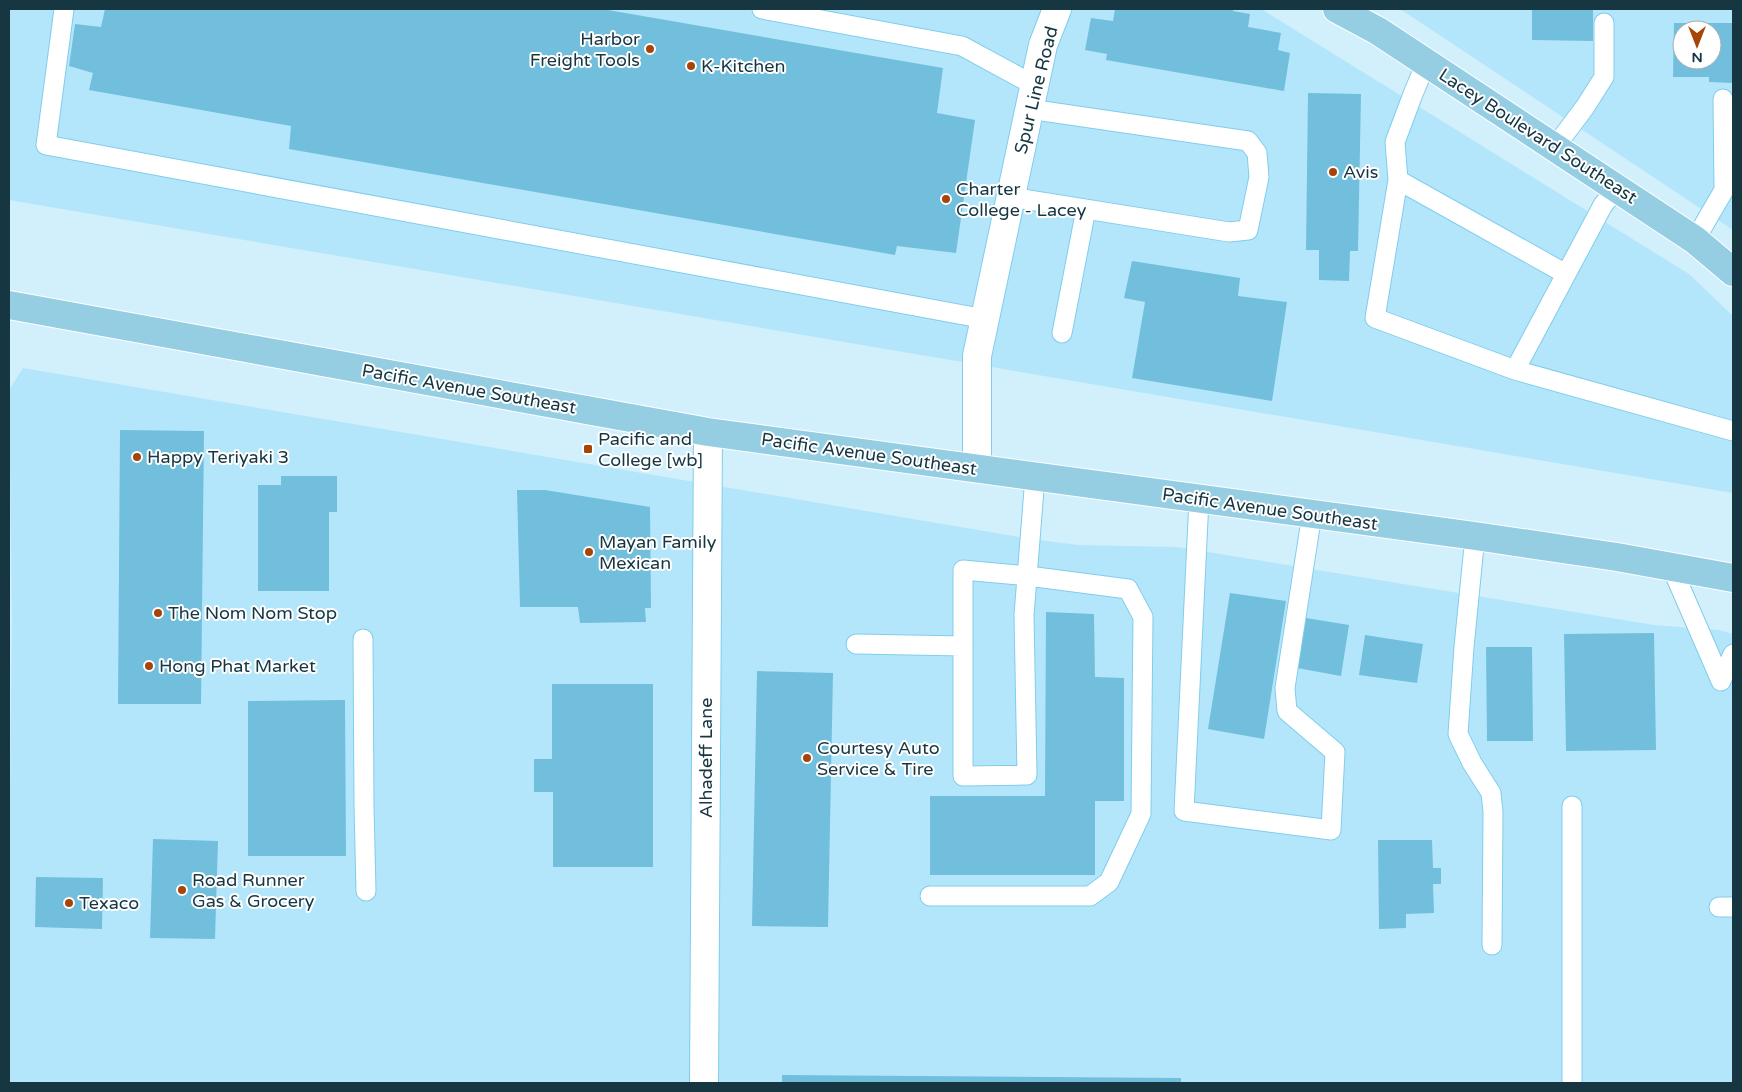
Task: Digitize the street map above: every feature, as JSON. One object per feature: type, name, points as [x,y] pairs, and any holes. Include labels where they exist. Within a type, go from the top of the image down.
[{"type":"main road","name":"Lacey Boulevard Southeast","points":[[1338,9],[1378,31],[1695,240],[1733,272]]},
{"type":"main road","name":"Pacific Avenue Southeast","points":[[9,305],[708,432],[1475,536],[1672,566],[1733,578]]},
{"type":"street","name":"Spur Line Road","points":[[976,468],[977,356],[1043,45],[1057,9]]},
{"type":"street","name":"Alhadeff Lane","points":[[704,1083],[708,432]]},
{"type":"lane","points":[[64,9],[46,144],[985,319]]},
{"type":"lane","points":[[762,9],[962,46],[1032,97],[1248,141],[1257,153],[1259,177],[1248,230],[1229,232],[1010,197]]},
{"type":"lane","points":[[1555,147],[1585,107],[1604,77],[1604,22]]},
{"type":"lane","points":[[1426,63],[1396,142],[1398,180],[1375,318],[1515,370],[1733,431]]},
{"type":"lane","points":[[1695,240],[1724,190],[1724,99]]},
{"type":"lane","points":[[1398,180],[1566,274]]},
{"type":"lane","points":[[1515,370],[1603,205],[1616,188]]},
{"type":"lane","points":[[1062,333],[1086,209]]},
{"type":"lane","points":[[930,896],[1090,896],[1109,882],[1142,814],[1143,617],[1128,589],[1028,576],[963,570],[963,776],[1027,775],[1024,615],[1028,576],[1035,477]]},
{"type":"lane","points":[[1200,499],[1184,812],[1331,830],[1335,752],[1287,711],[1286,688],[1312,514]]},
{"type":"lane","points":[[1475,536],[1458,734],[1472,763],[1491,793],[1493,812],[1492,945]]},
{"type":"lane","points":[[1672,566],[1721,681],[1733,654]]},
{"type":"lane","points":[[364,639],[366,891]]},
{"type":"lane","points":[[856,644],[963,646]]},
{"type":"lane","points":[[1572,806],[1572,1083]]},
{"type":"shaded area","points":[[9,9],[1261,9],[1689,274],[1733,316],[1733,493],[9,200]]},
{"type":"shaded area","points":[[1400,9],[1733,9],[1733,230]]},
{"type":"shaded area","points":[[23,368],[1031,539],[1078,545],[1177,547],[1654,625],[1719,630],[1733,634],[1733,1083],[9,1083],[12,618],[9,390]]},
{"type":"building","points":[[105,9],[602,9],[943,68],[937,113],[975,120],[956,253],[897,246],[895,255],[289,149],[291,126],[89,90],[93,73],[69,66],[75,24],[101,27]]},
{"type":"building","points":[[1115,9],[1233,9],[1233,11],[1250,14],[1248,27],[1281,33],[1278,50],[1290,53],[1284,91],[1106,60],[1107,54],[1085,50],[1091,18],[1113,21]]},
{"type":"building","points":[[1532,9],[1593,9],[1593,41],[1532,40]]},
{"type":"building","points":[[1722,23],[1733,23],[1733,83],[1709,82],[1709,77],[1673,77],[1673,70],[1722,70]]},
{"type":"building","name":"Avis","points":[[1308,93],[1361,94],[1358,251],[1350,251],[1349,281],[1319,280],[1319,250],[1306,250]]},
{"type":"building","points":[[1132,261],[1240,278],[1238,296],[1287,302],[1272,401],[1132,378],[1145,302],[1124,298]]},
{"type":"building","points":[[120,430],[204,431],[201,704],[118,704]]},
{"type":"building","points":[[281,476],[337,476],[337,512],[329,512],[329,591],[258,591],[258,485],[281,485]]},
{"type":"building","points":[[517,490],[545,490],[650,507],[651,608],[645,608],[646,622],[580,623],[578,607],[520,607]]},
{"type":"building","points":[[1230,593],[1286,601],[1264,739],[1208,729]]},
{"type":"building","points":[[1046,612],[1094,614],[1095,677],[1124,678],[1124,801],[1095,801],[1095,875],[930,875],[930,796],[1045,796]]},
{"type":"building","points":[[1306,618],[1349,625],[1341,676],[1297,668]]},
{"type":"building","points":[[1654,633],[1656,750],[1566,751],[1564,634]]},
{"type":"building","points":[[1365,635],[1423,644],[1417,683],[1359,675]]},
{"type":"building","points":[[1486,647],[1532,647],[1533,741],[1487,741]]},
{"type":"building","points":[[757,671],[833,673],[828,927],[752,926]]},
{"type":"building","points":[[552,684],[653,684],[653,867],[553,867],[553,792],[534,792],[534,759],[552,759]]},
{"type":"building","points":[[345,700],[346,856],[248,856],[248,701]]},
{"type":"building","points":[[153,839],[218,841],[215,939],[150,938]]},
{"type":"building","points":[[1378,840],[1432,840],[1433,868],[1441,868],[1441,884],[1433,884],[1434,913],[1406,914],[1406,928],[1379,929]]},
{"type":"building","name":"Texaco","points":[[36,877],[103,878],[102,929],[35,927]]},
{"type":"building","points":[[782,1075],[1181,1078],[1181,1083],[782,1083]]},
{"type":"place","name":"Harbor Freight Tools","points":[[650,49]]},
{"type":"place","name":"K-Kitchen","points":[[691,66]]},
{"type":"place","name":"Avis","points":[[1333,172]]},
{"type":"place","name":"Charter College - Lacey","points":[[946,199]]},
{"type":"place","name":"Pacific and College [wb]","points":[[588,449]]},
{"type":"place","name":"Happy Teriyaki 3","points":[[137,457]]},
{"type":"place","name":"Mayan Family Mexican","points":[[589,552]]},
{"type":"place","name":"The Nom Nom Stop","points":[[158,613]]},
{"type":"place","name":"Hong Phat Market","points":[[149,666]]},
{"type":"place","name":"Courtesy Auto Service & Tire","points":[[807,758]]},
{"type":"place","name":"Road Runner Gas & Grocery","points":[[182,890]]},
{"type":"place","name":"Texaco","points":[[69,903]]}]
